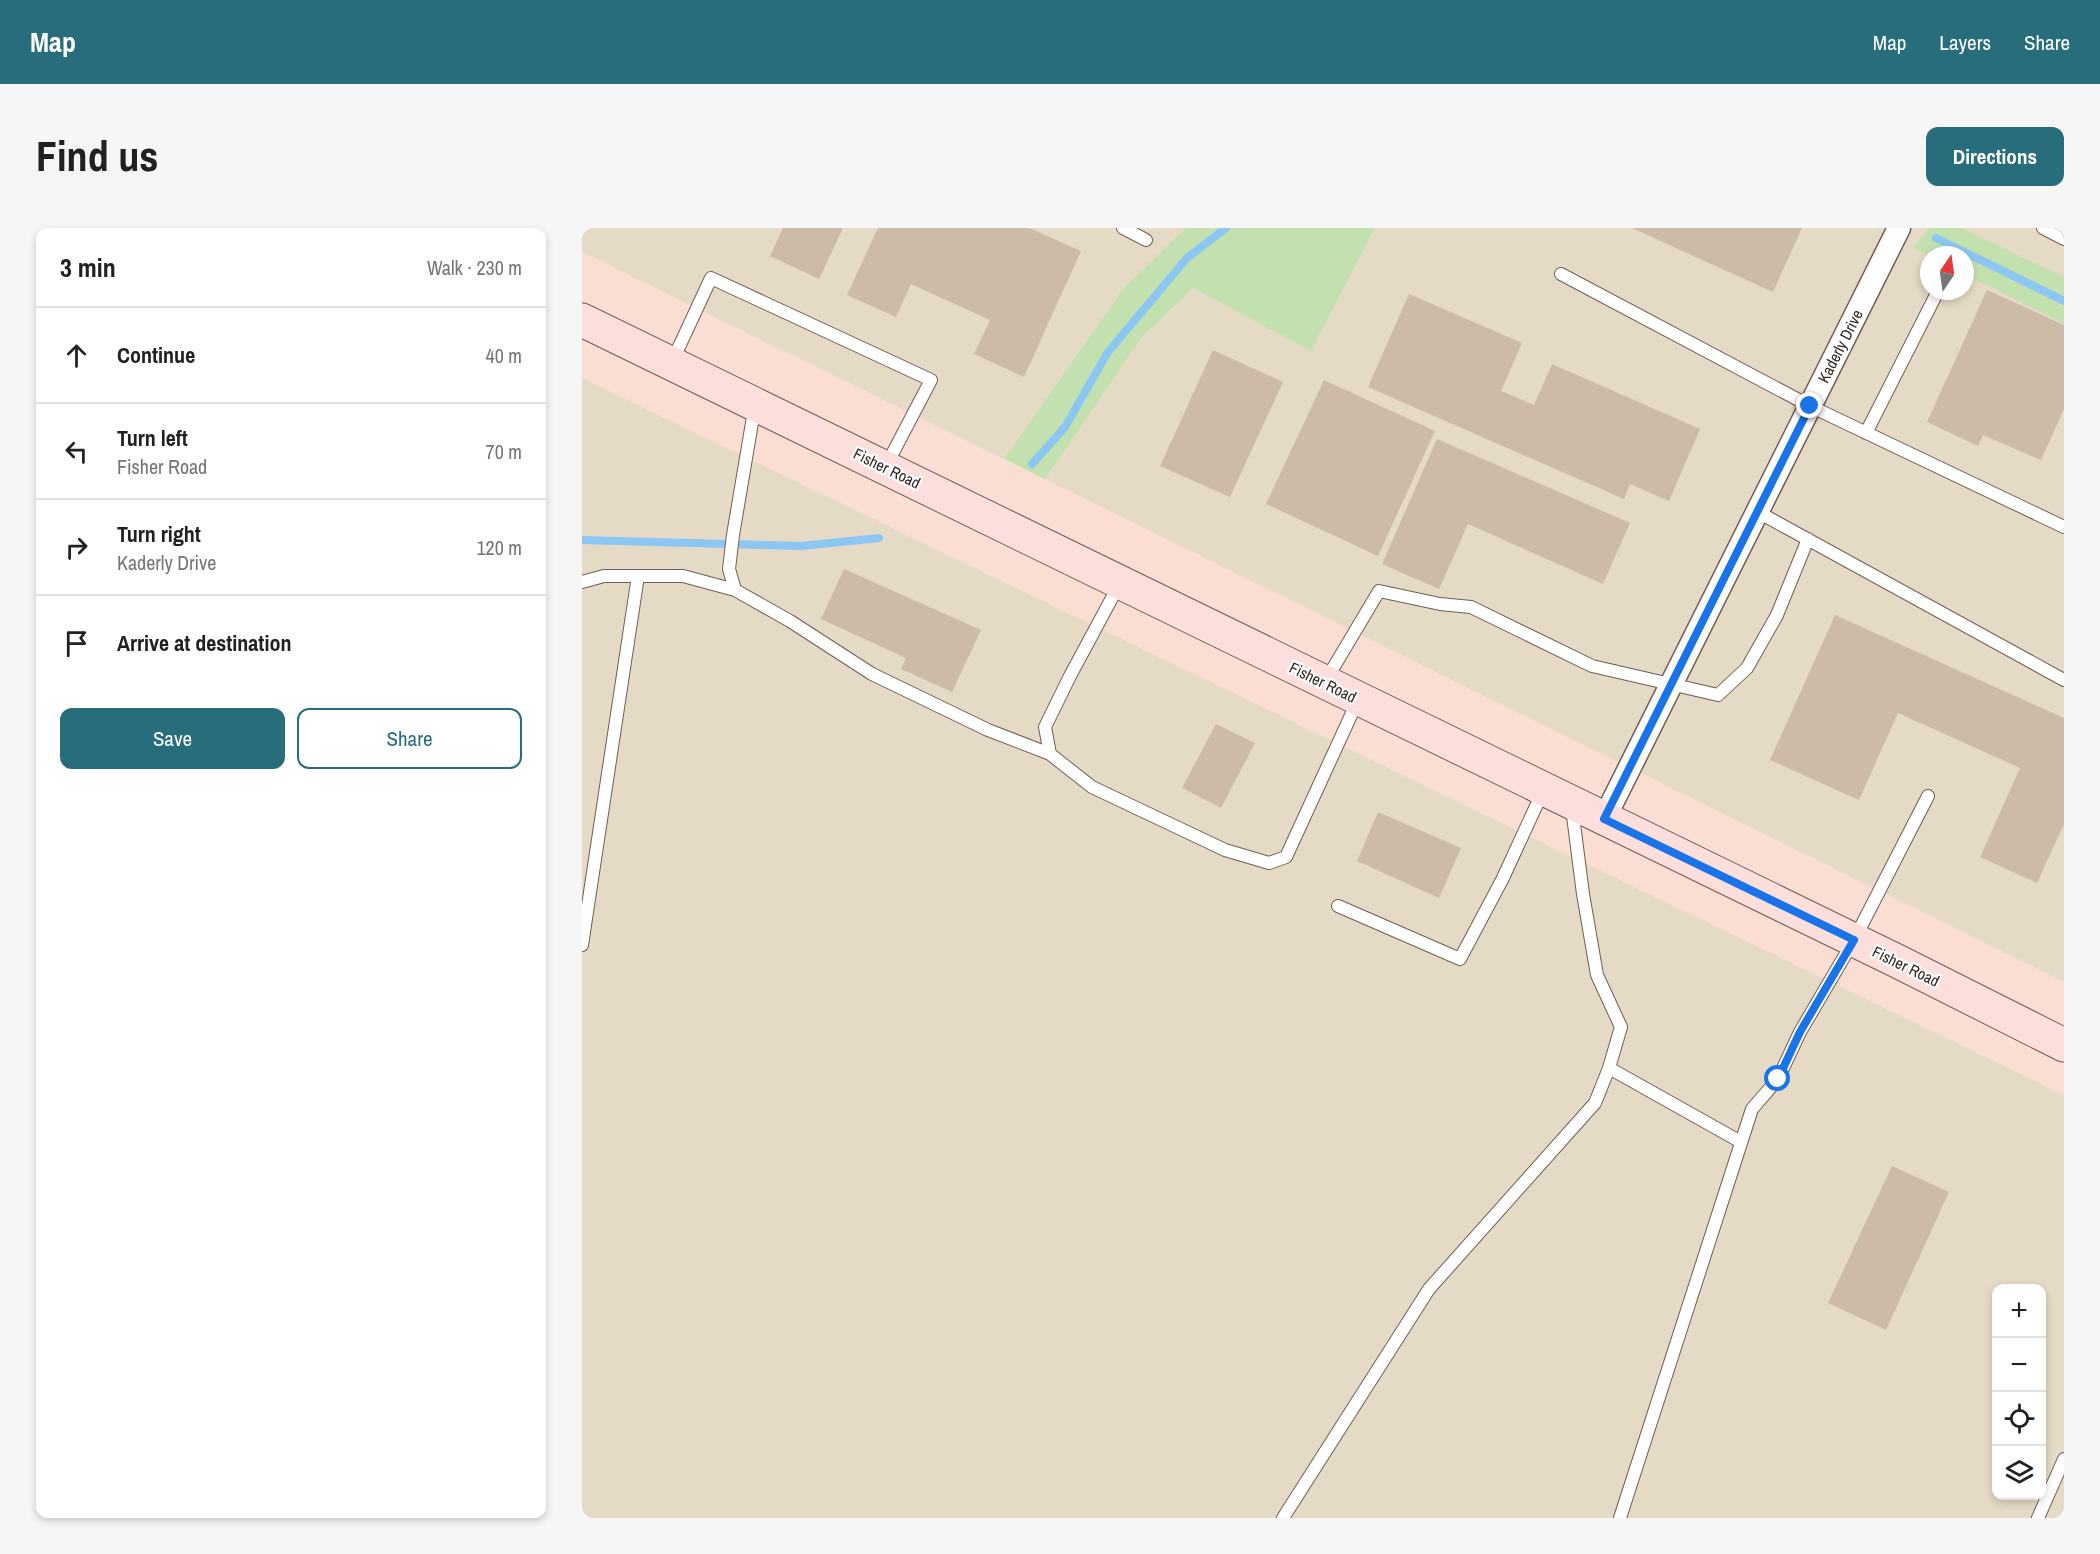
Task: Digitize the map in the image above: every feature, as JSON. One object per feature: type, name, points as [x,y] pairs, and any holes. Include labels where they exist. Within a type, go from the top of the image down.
[{"type":"main road","name":"Fisher Road","points":[[582,320],[1854,940],[2064,1045]]},
{"type":"street","name":"Kaderly Drive","points":[[1604,819],[1899,228]]},
{"type":"lane","points":[[1124,228],[1146,240]]},
{"type":"lane","points":[[2043,228],[2064,239]]},
{"type":"lane","points":[[1562,274],[1810,406],[2064,527]]},
{"type":"lane","points":[[671,363],[711,278],[931,380],[886,467]]},
{"type":"lane","points":[[1866,433],[1933,300]]},
{"type":"lane","points":[[735,590],[729,569],[756,404]]},
{"type":"lane","points":[[1758,512],[2064,680]]},
{"type":"lane","points":[[1325,682],[1379,591],[1440,604],[1471,607],[1592,666],[1718,695],[1748,668],[1777,615],[1808,539]]},
{"type":"lane","points":[[582,582],[604,576],[683,576],[735,590],[790,621],[872,674],[988,730],[1050,754],[1092,787],[1226,850],[1269,863],[1286,856],[1359,699]]},
{"type":"lane","points":[[582,945],[638,576]]},
{"type":"lane","points":[[1050,754],[1045,727],[1120,582]]},
{"type":"lane","points":[[1338,906],[1460,959],[1503,878],[1558,796]]},
{"type":"lane","points":[[1283,1518],[1429,1288],[1595,1103],[1609,1068],[1621,1027],[1597,975],[1583,894],[1558,796]]},
{"type":"lane","points":[[1620,1518],[1752,1109],[1778,1079],[1800,1032],[1854,940],[1929,796]]},
{"type":"lane","points":[[1609,1068],[1741,1142]]},
{"type":"lane","points":[[2038,1518],[2064,1460]]},
{"type":"shaded area","points":[[582,228],[1186,228],[1123,289],[1004,459],[582,252]]},
{"type":"shaded area","points":[[1375,228],[1870,228],[1874,230],[1875,228],[2064,228],[2064,982],[1045,479],[1142,337],[1193,288],[1311,351]]},
{"type":"shaded area","points":[[582,378],[2064,1095],[2064,1518],[582,1518]]},
{"type":"green space","points":[[1186,228],[1375,228],[1311,351],[1193,288],[1142,337],[1045,479],[1004,459],[1123,289]]},
{"type":"green space","points":[[1929,228],[1961,228],[2064,277],[2064,324],[1974,279],[1974,246],[1920,246],[1920,252],[1913,248]]},
{"type":"building","points":[[783,228],[843,228],[819,279],[770,256]]},
{"type":"building","points":[[878,228],[1029,228],[1081,251],[1024,377],[974,354],[990,320],[911,284],[896,317],[847,295]]},
{"type":"building","points":[[1632,228],[1802,228],[1773,292]]},
{"type":"building","points":[[1987,290],[2064,325],[2064,409],[2041,460],[1983,435],[1978,446],[1927,422]]},
{"type":"building","points":[[1409,294],[1522,343],[1501,391],[1534,405],[1552,364],[1700,429],[1669,501],[1630,484],[1624,499],[1368,387]]},
{"type":"building","points":[[1213,350],[1283,382],[1230,497],[1160,466]]},
{"type":"building","points":[[1324,380],[1435,431],[1378,556],[1266,504]]},
{"type":"building","points":[[1437,439],[1630,523],[1603,584],[1468,524],[1439,589],[1382,564]]},
{"type":"building","points":[[844,569],[981,630],[952,692],[901,669],[906,658],[821,619]]},
{"type":"building","points":[[1835,615],[2064,718],[2064,824],[2037,883],[1980,857],[2020,768],[1898,713],[1859,800],[1770,760]]},
{"type":"building","points":[[1216,724],[1255,743],[1221,808],[1182,788]]},
{"type":"building","points":[[1378,812],[1461,848],[1439,898],[1357,861]]},
{"type":"building","points":[[1892,1166],[1949,1192],[1886,1330],[1828,1303]]},
{"type":"waterway","points":[[1032,464],[1065,427],[1108,352],[1187,258],[1226,228]]},
{"type":"waterway","points":[[1936,238],[2064,301]]},
{"type":"waterway","points":[[582,540],[801,546],[879,538]]},
{"type":"route","points":[[1778,1079],[1800,1032],[1854,940],[1604,819],[1810,406]]}]
